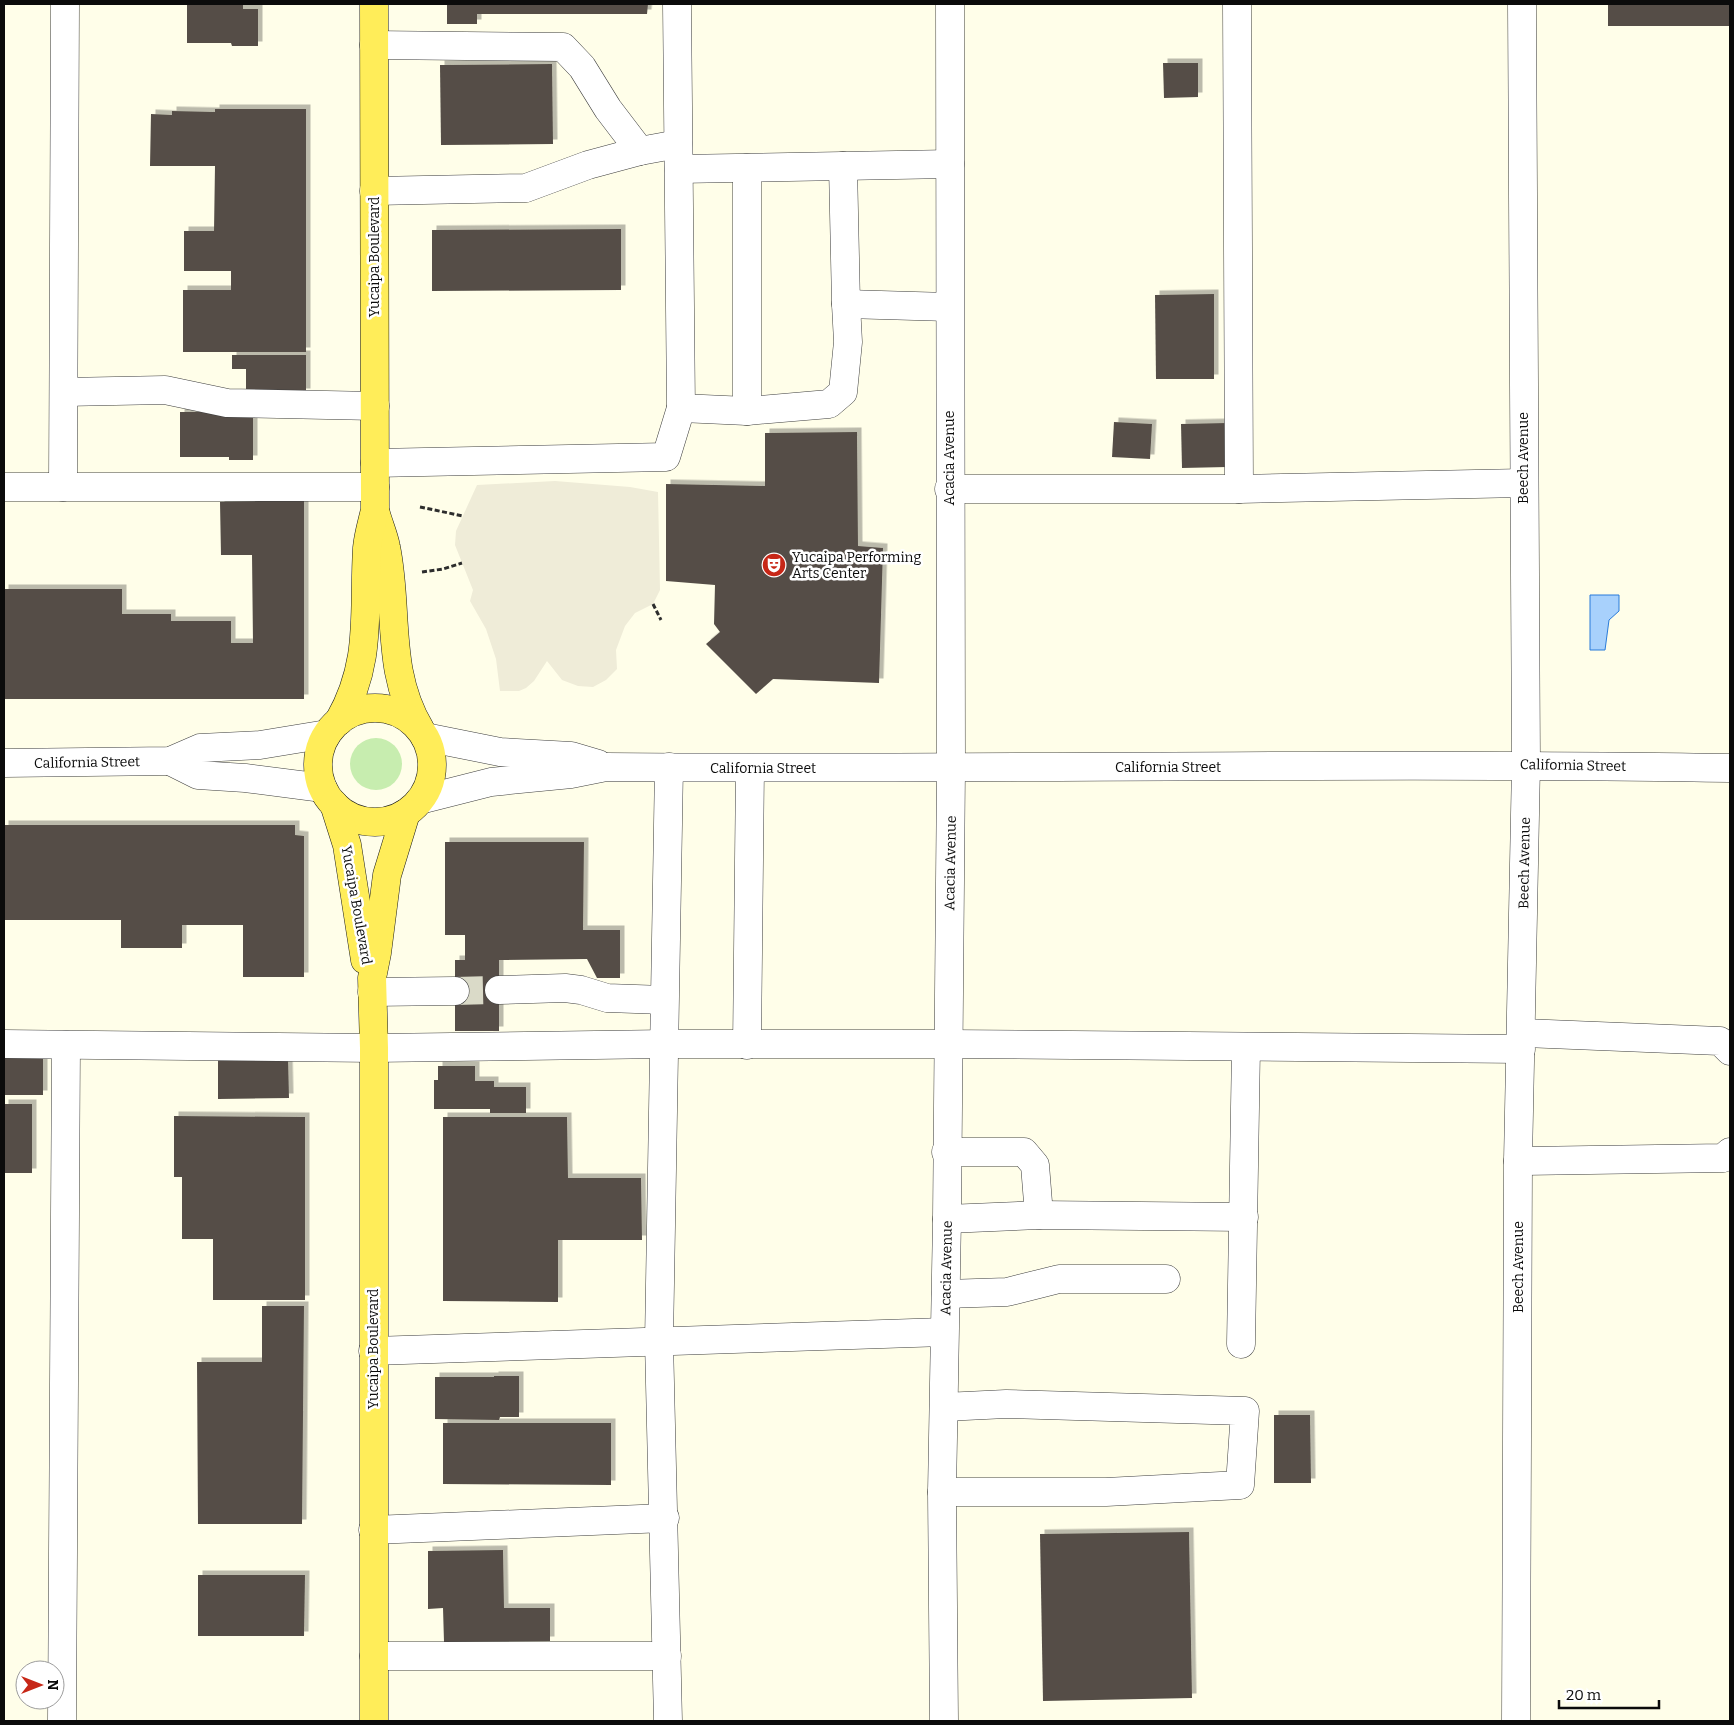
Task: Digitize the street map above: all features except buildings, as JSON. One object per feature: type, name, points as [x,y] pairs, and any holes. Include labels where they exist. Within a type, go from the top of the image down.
[{"type":"main road","name":"Yucaipa Boulevard","points":[[333,727],[350,701],[362,664],[365,634],[367,546],[375,487],[374,4]]},
{"type":"main road","name":"Yucaipa Boulevard","points":[[375,487],[386,548],[395,649],[401,683],[412,715],[422,733]]},
{"type":"main road","points":[[372,708],[390,709],[407,717],[422,733],[431,752],[432,769],[428,786],[413,807],[388,821],[368,822],[349,816],[328,796],[319,775],[318,761],[333,727],[354,711],[372,708]]},
{"type":"main road","name":"Yucaipa Boulevard","points":[[328,796],[347,845],[359,910],[364,955],[372,985]]},
{"type":"main road","name":"Yucaipa Boulevard","points":[[374,1721],[374,1048],[372,985],[387,874],[413,807]]},
{"type":"street","points":[[63,487],[65,4]]},
{"type":"street","points":[[4,487],[375,487],[666,456],[681,408],[677,4]]},
{"type":"street","name":"Acacia Avenue","points":[[944,1721],[942,1492],[947,1219],[950,769],[950,4]]},
{"type":"street","points":[[1238,4],[1239,488]]},
{"type":"street","name":"Beech Avenue","points":[[1516,1721],[1518,1161],[1526,765],[1523,482],[1522,4]]},
{"type":"street","points":[[374,45],[563,47],[582,67],[608,109],[640,151]]},
{"type":"street","points":[[374,191],[526,188],[588,165],[640,151],[746,168],[950,164]]},
{"type":"street","points":[[681,408],[746,411],[829,404],[843,392],[848,342],[843,166]]},
{"type":"street","points":[[746,168],[746,411]]},
{"type":"street","points":[[846,304],[949,307]]},
{"type":"street","points":[[64,392],[165,390],[227,403],[375,406]]},
{"type":"street","points":[[949,490],[1239,488],[1523,482]]},
{"type":"street","name":"California Street","points":[[4,763],[170,761],[200,748],[260,745],[333,727]]},
{"type":"street","name":"California Street","points":[[422,733],[500,752],[571,756],[606,767]]},
{"type":"street","name":"California Street","points":[[170,761],[198,775],[245,778],[328,796]]},
{"type":"street","name":"California Street","points":[[413,807],[491,782],[571,774],[606,767],[950,769],[1526,765],[1730,768]]},
{"type":"street","points":[[668,1721],[665,1518],[659,1341],[669,767]]},
{"type":"street","points":[[747,1045],[750,768]]},
{"type":"street","points":[[372,985],[455,990]]},
{"type":"street","points":[[499,990],[566,988],[581,990],[607,998],[664,1000]]},
{"type":"street","points":[[4,1044],[374,1048],[665,1044],[948,1044],[1246,1048],[1521,1041],[1720,1041],[1730,1051]]},
{"type":"street","points":[[62,1721],[66,1045]]},
{"type":"street","points":[[1241,1344],[1246,1048]]},
{"type":"street","points":[[946,1152],[1024,1152],[1035,1165],[1038,1215]]},
{"type":"street","points":[[1518,1161],[1723,1158],[1730,1152]]},
{"type":"street","points":[[947,1219],[1038,1215],[1244,1217]]},
{"type":"street","points":[[946,1294],[1007,1292],[1059,1279],[1166,1279]]},
{"type":"street","points":[[373,1351],[944,1332]]},
{"type":"street","points":[[942,1492],[1097,1492],[1240,1485],[1245,1411],[1006,1404],[944,1407]]},
{"type":"street","points":[[373,1530],[665,1518]]},
{"type":"street","points":[[374,1656],[667,1656]]},
{"type":"path","points":[[420,507],[463,516]]},
{"type":"path","points":[[420,572],[443,569],[462,563]]},
{"type":"path","points":[[654,604],[661,620]]},
{"type":"green space","points":[[376,738],[386,740],[394,746],[400,754],[402,764],[400,774],[394,782],[386,788],[376,790],[366,788],[358,782],[352,774],[350,764],[352,754],[358,746],[366,740]]},
{"type":"shaded area","points":[[555,481],[630,487],[658,492],[660,590],[653,604],[635,613],[625,626],[616,650],[617,669],[606,680],[593,687],[578,686],[562,680],[547,661],[534,681],[526,688],[519,691],[500,691],[496,659],[486,629],[470,601],[473,590],[455,545],[456,531],[477,485]]},
{"type":"water","points":[[1590,595],[1619,595],[1619,611],[1609,620],[1605,650],[1590,650]]},
{"type":"tunnel","points":[[455,991],[499,990]]},
{"type":"place","name":"Yucaipa Performing Arts Center","points":[[774,565]]}]
